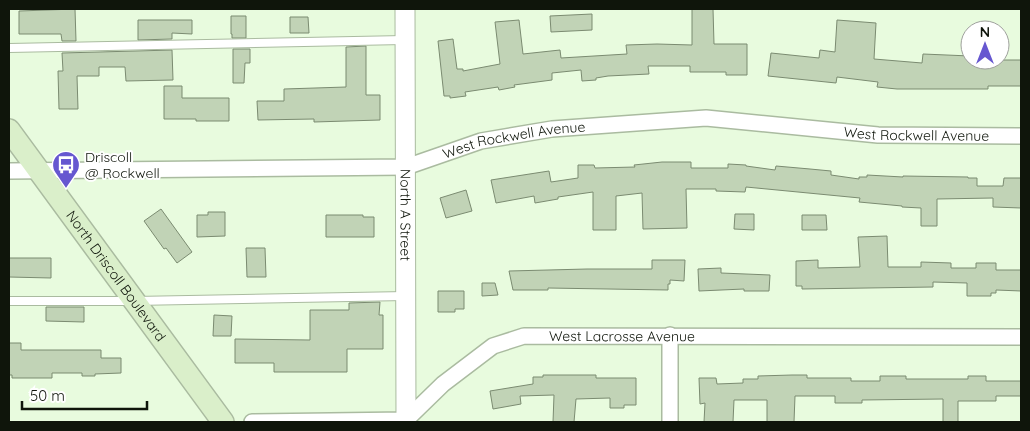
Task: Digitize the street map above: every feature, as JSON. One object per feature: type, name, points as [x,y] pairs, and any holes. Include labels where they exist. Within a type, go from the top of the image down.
[{"type":"main road","name":"North Driscoll Boulevard","points":[[9,130],[223,422]]},
{"type":"street","name":"North A Street","points":[[405,9],[406,421]]},
{"type":"street","name":"West Rockwell Avenue","points":[[9,171],[406,167],[481,140],[552,129],[706,118],[878,136],[1021,136]]},
{"type":"street","points":[[670,335],[670,422]]},
{"type":"street","name":"West Lacrosse Avenue","points":[[406,421],[443,384],[493,346],[524,336],[1021,337]]},
{"type":"street","points":[[252,422],[406,421]]},
{"type":"lane","points":[[9,48],[405,40]]},
{"type":"lane","points":[[9,301],[134,301],[406,296]]},
{"type":"building","points":[[75,9],[76,41],[62,41],[61,34],[19,34],[19,11]]},
{"type":"building","points":[[692,9],[713,9],[714,44],[747,44],[747,75],[726,75],[726,72],[690,72],[690,66],[648,66],[649,74],[608,76],[596,78],[596,80],[582,81],[581,70],[552,73],[552,80],[514,85],[515,87],[499,90],[498,87],[465,92],[466,96],[450,98],[450,96],[444,96],[438,41],[453,39],[457,69],[463,69],[463,71],[500,64],[495,22],[519,20],[523,54],[560,50],[561,58],[627,54],[626,45],[692,45]]},
{"type":"building","points":[[592,14],[592,30],[551,32],[550,16]]},
{"type":"building","points":[[231,16],[246,16],[246,38],[232,38]]},
{"type":"building","points":[[290,17],[308,17],[309,33],[290,33]]},
{"type":"building","points":[[138,20],[192,20],[192,34],[172,33],[172,39],[138,40]]},
{"type":"building","points":[[837,20],[876,23],[874,59],[922,63],[923,54],[960,56],[960,70],[1010,70],[1010,60],[1021,60],[1021,86],[988,86],[988,89],[897,89],[877,87],[878,82],[837,77],[836,83],[768,76],[771,53],[819,58],[820,50],[835,52]]},
{"type":"building","points":[[366,46],[366,95],[380,95],[380,120],[314,122],[314,119],[258,120],[257,101],[284,101],[284,89],[346,87],[346,47]]},
{"type":"building","points":[[233,49],[250,49],[250,63],[245,63],[244,83],[233,83]]},
{"type":"building","points":[[172,50],[173,80],[126,81],[125,67],[99,67],[99,76],[77,76],[78,109],[59,109],[58,71],[63,71],[62,53]]},
{"type":"building","points":[[164,86],[182,86],[182,98],[229,98],[229,121],[164,119]]},
{"type":"building","points":[[662,162],[691,162],[691,168],[728,168],[728,164],[775,170],[776,166],[831,171],[831,175],[859,179],[859,177],[867,177],[867,175],[968,177],[977,178],[977,186],[1003,186],[1004,178],[1021,178],[1021,208],[993,207],[993,198],[937,199],[937,226],[921,226],[921,208],[859,202],[860,198],[746,187],[745,192],[716,191],[716,189],[686,189],[687,228],[643,229],[642,193],[616,196],[616,230],[593,230],[593,192],[558,197],[558,199],[535,203],[534,196],[496,203],[491,180],[549,171],[551,182],[578,178],[578,165],[594,165],[595,168],[635,167],[634,165]]},
{"type":"building","points":[[466,190],[472,211],[446,218],[440,198]]},
{"type":"building","points":[[161,209],[192,252],[177,263],[166,248],[164,249],[144,221]]},
{"type":"building","points":[[208,212],[225,212],[225,236],[197,237],[197,215],[208,215]]},
{"type":"building","points":[[735,214],[754,214],[754,230],[734,229]]},
{"type":"building","points":[[326,215],[363,215],[363,217],[374,217],[374,237],[326,237]]},
{"type":"building","points":[[802,215],[826,215],[827,230],[802,230]]},
{"type":"building","points":[[887,236],[888,267],[921,267],[921,262],[951,263],[951,268],[976,268],[976,263],[996,263],[996,270],[1021,270],[1021,291],[996,290],[996,293],[991,293],[991,296],[967,296],[967,283],[933,282],[933,287],[802,289],[802,286],[796,286],[796,261],[818,260],[818,268],[860,267],[858,237]]},
{"type":"building","points":[[246,248],[265,248],[266,277],[247,277]]},
{"type":"building","points":[[9,258],[51,258],[51,278],[9,277]]},
{"type":"building","points":[[652,260],[685,260],[684,281],[670,280],[668,290],[548,288],[548,290],[513,290],[509,271],[652,269]]},
{"type":"building","points":[[721,268],[721,273],[770,275],[769,291],[744,291],[744,289],[699,291],[698,269]]},
{"type":"building","points":[[482,283],[495,283],[498,295],[482,296]]},
{"type":"building","points":[[438,291],[464,291],[464,309],[455,309],[455,312],[438,312]]},
{"type":"building","points":[[380,302],[379,315],[383,315],[383,349],[347,349],[347,372],[274,372],[274,363],[235,363],[235,339],[310,340],[310,310],[349,310],[349,303]]},
{"type":"building","points":[[46,307],[84,307],[84,322],[46,321]]},
{"type":"building","points":[[214,315],[232,316],[231,336],[213,336]]},
{"type":"building","points":[[9,343],[21,343],[21,350],[101,350],[101,358],[121,358],[121,373],[82,376],[82,373],[52,373],[52,378],[12,378],[12,375],[9,375]]},
{"type":"building","points":[[543,375],[596,375],[596,378],[636,378],[636,405],[624,405],[624,408],[610,408],[610,398],[576,399],[574,422],[553,422],[554,395],[520,396],[521,404],[493,409],[490,391],[533,384],[533,377],[543,377]]},
{"type":"building","points":[[807,375],[807,378],[851,378],[851,381],[880,381],[880,376],[906,376],[906,379],[968,379],[968,376],[986,376],[986,381],[1021,381],[1021,396],[996,396],[996,401],[958,401],[958,422],[943,422],[943,399],[862,400],[862,403],[835,403],[835,396],[795,396],[794,422],[767,422],[767,400],[734,400],[733,422],[704,422],[705,403],[700,404],[699,378],[716,378],[717,384],[743,383],[743,379],[758,379],[758,376]]},
{"type":"place","name":"Driscoll @ Rockwell","points":[[66,189]]}]
